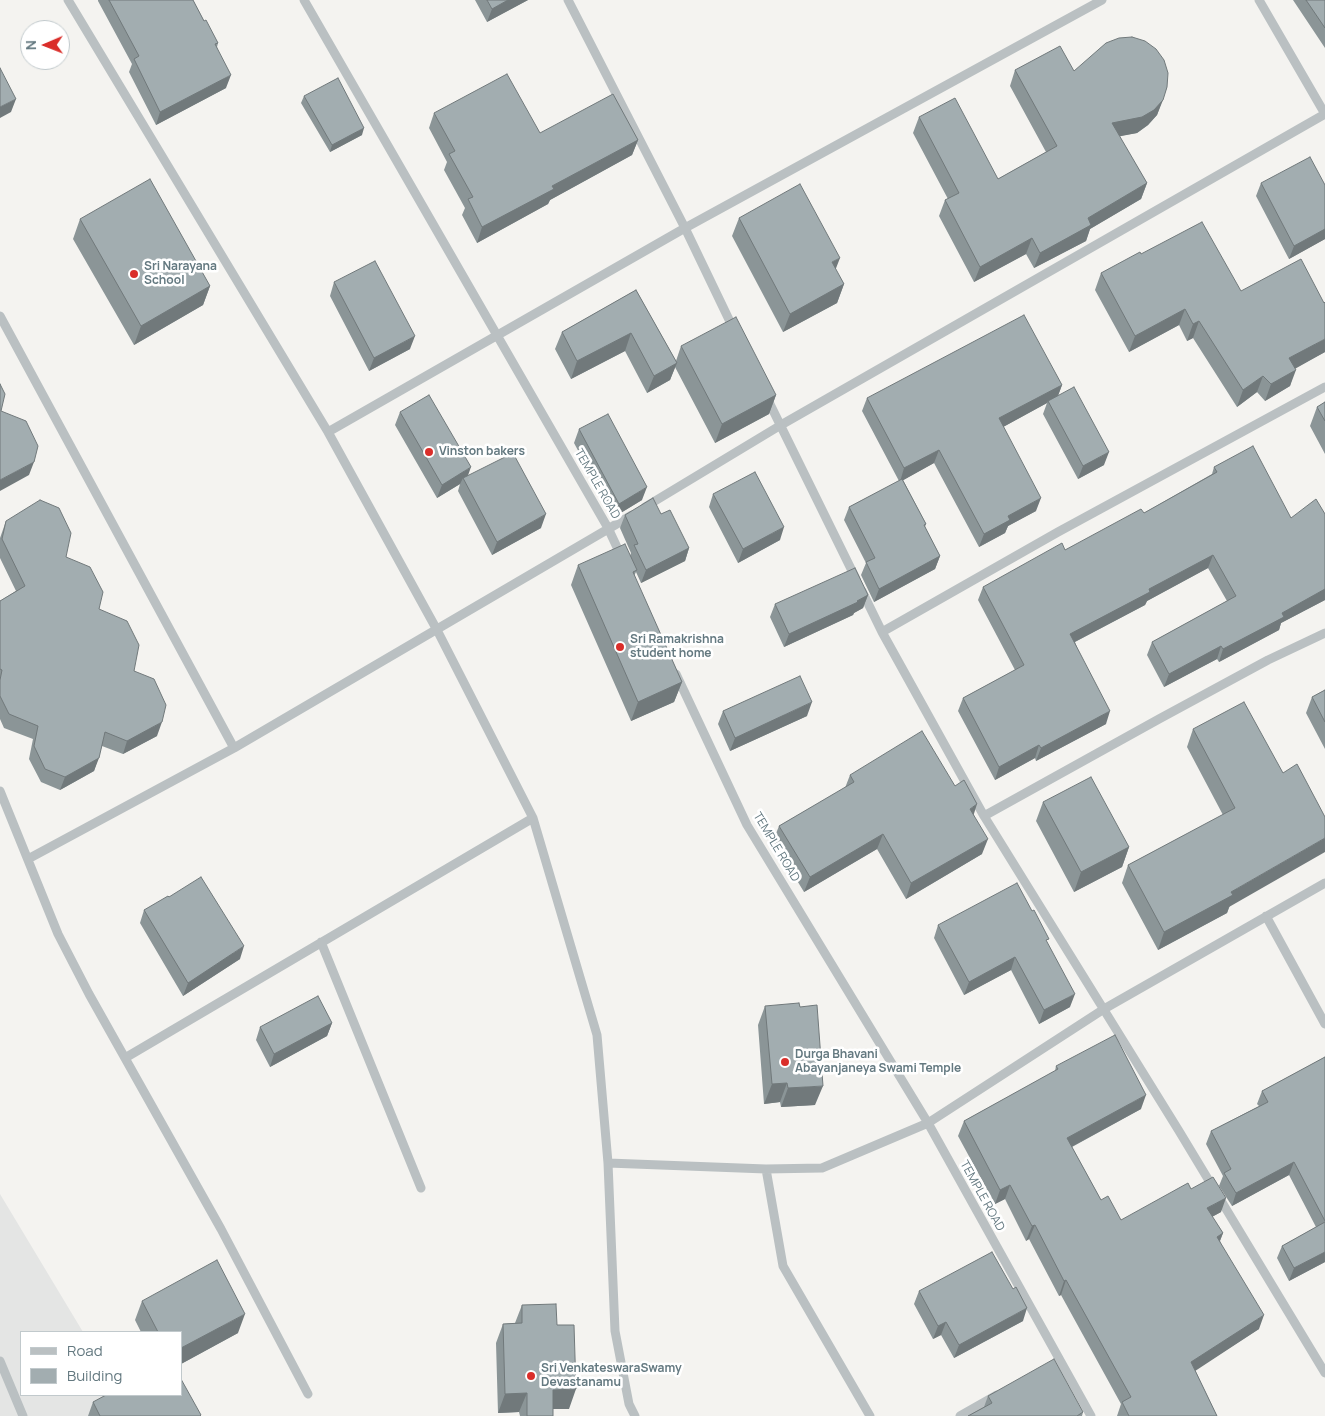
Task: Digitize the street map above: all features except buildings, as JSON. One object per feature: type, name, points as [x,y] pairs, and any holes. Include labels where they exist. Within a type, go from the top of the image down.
[{"type":"street","points":[[68,0],[328,432],[437,630],[533,818],[597,1035],[608,1163],[616,1330],[629,1404],[635,1416]]},
{"type":"street","name":"TEMPLE ROAD","points":[[304,0],[608,528],[625,564]]},
{"type":"street","points":[[568,0],[685,228],[737,335]]},
{"type":"street","points":[[328,432],[685,228],[1102,0]]},
{"type":"street","points":[[28,859],[234,748],[437,630],[781,425],[1325,114],[1259,0]]},
{"type":"street","points":[[0,316],[234,748]]},
{"type":"street","points":[[882,632],[1058,532],[1325,387]]},
{"type":"street","points":[[763,389],[882,632],[984,816],[1179,1130],[1325,1374]]},
{"type":"street","points":[[984,816],[1158,719],[1268,660],[1325,633]]},
{"type":"street","name":"TEMPLE ROAD","points":[[671,663],[747,825],[928,1123],[1054,1362],[1091,1416]]},
{"type":"street","points":[[0,791],[58,934],[89,994],[221,1229],[308,1394]]},
{"type":"street","points":[[125,1058],[533,818]]},
{"type":"street","points":[[608,1163],[822,1168],[928,1123],[1104,1009],[1325,882]]},
{"type":"street","points":[[1266,916],[1325,1024]]},
{"type":"street","points":[[321,942],[421,1188]]},
{"type":"street","points":[[766,1168],[783,1266],[870,1416]]},
{"type":"street","points":[[0,1361],[24,1416]]},
{"type":"street","points":[[960,1416],[1009,1388]]},
{"type":"shaded area","points":[[0,1194],[82,1331],[20,1331],[20,1396],[121,1396],[133,1416],[0,1416]]},
{"type":"place","name":"Sri Narayana School","points":[[134,274]]},
{"type":"place","name":"Vinston bakers","points":[[429,452]]},
{"type":"place","name":"Sri Ramakrishna student home","points":[[620,647]]},
{"type":"place","name":"Durga Bhavani Abayanjaneya Swami Temple","points":[[785,1062]]},
{"type":"place","name":"Sri VenkateswaraSwamy Devastanamu","points":[[531,1376]]}]
